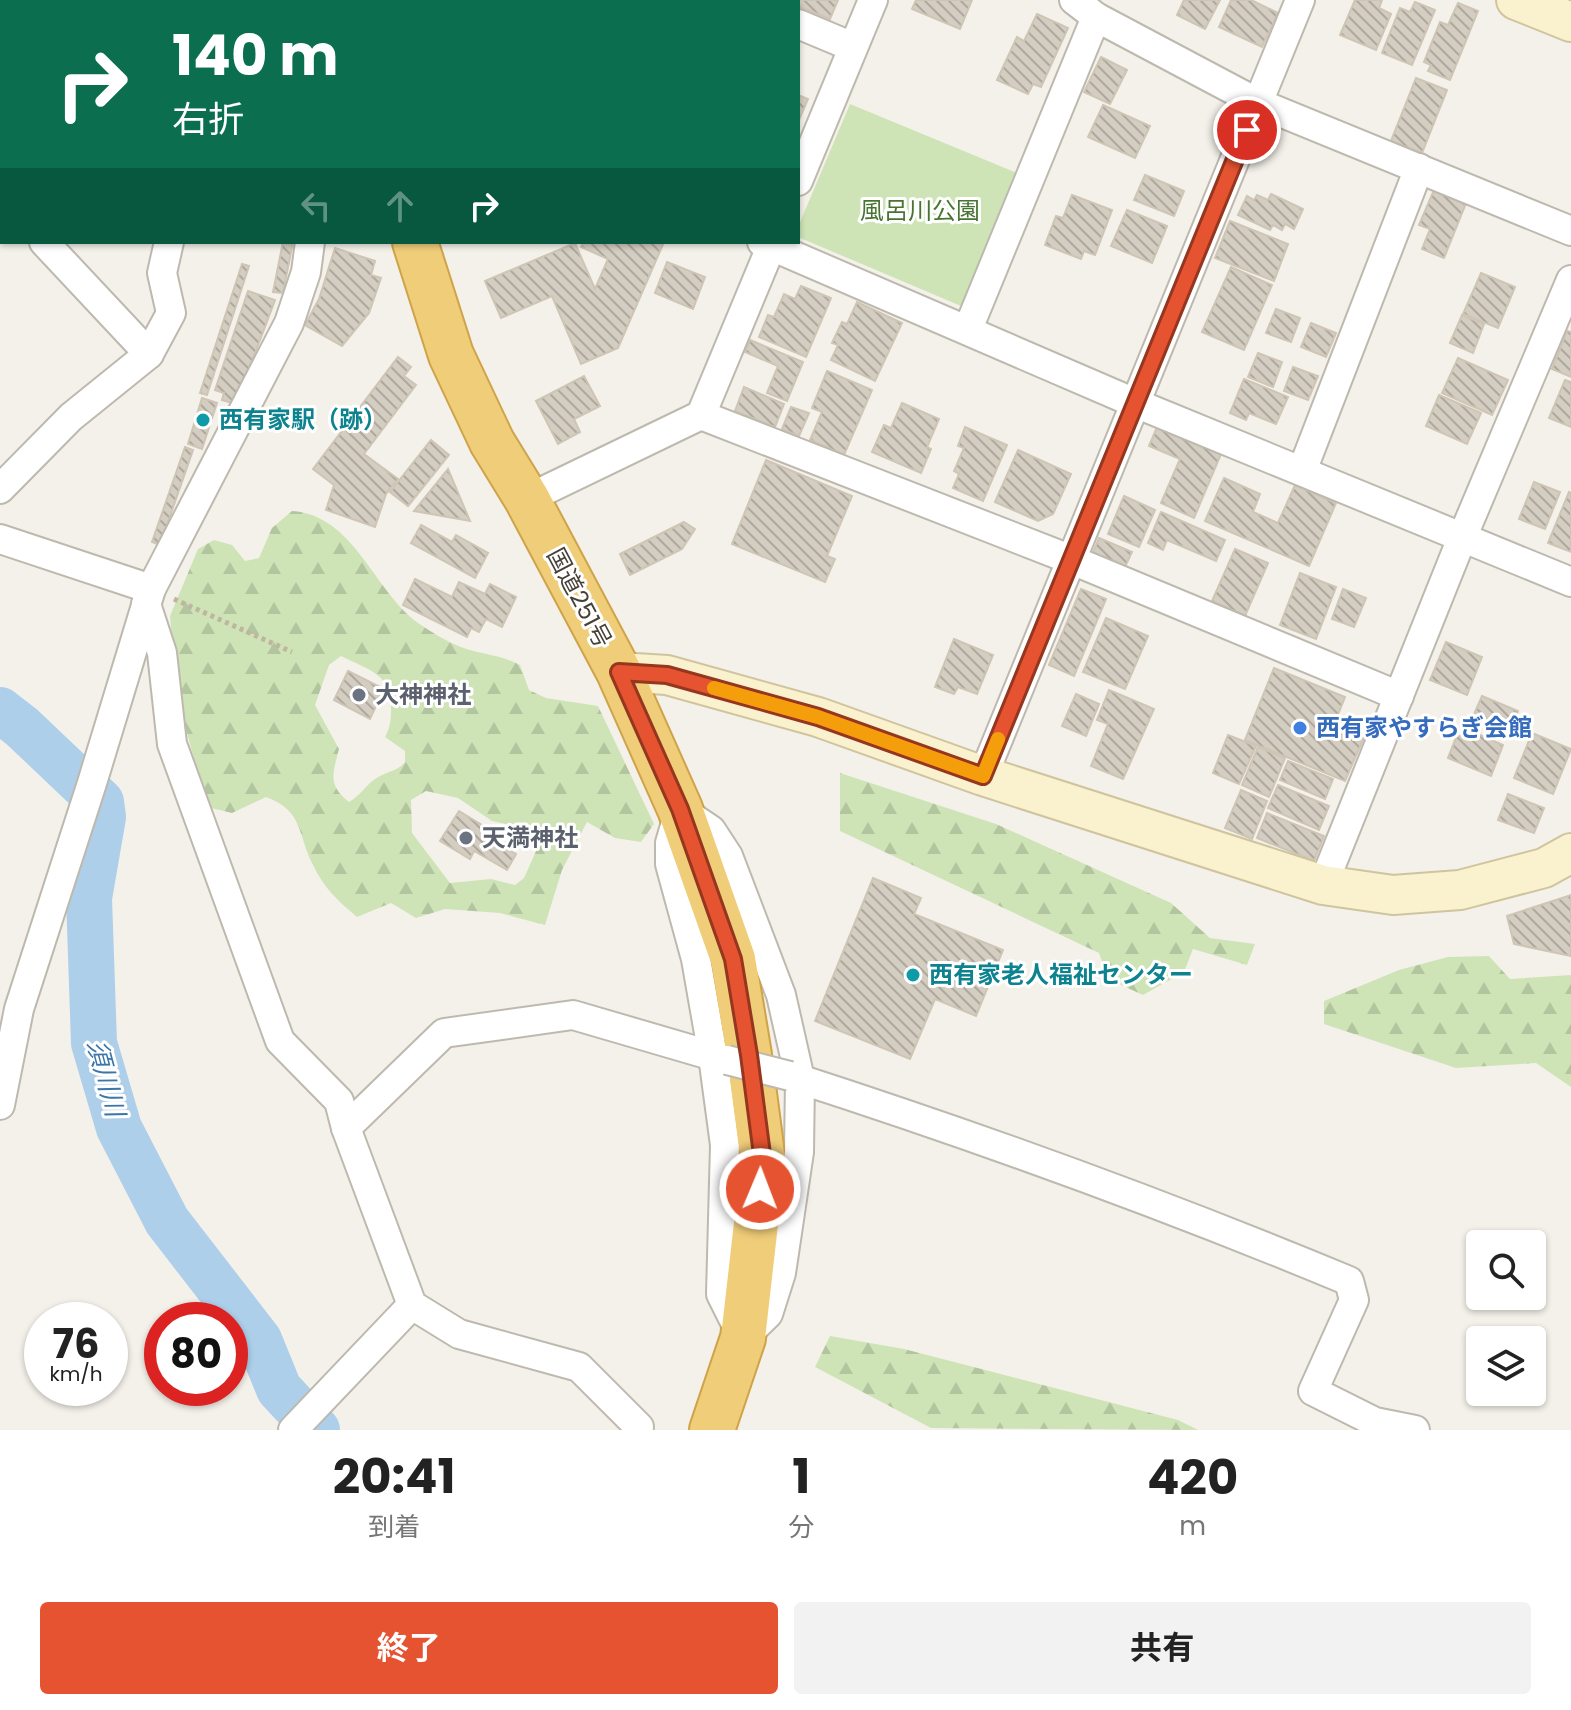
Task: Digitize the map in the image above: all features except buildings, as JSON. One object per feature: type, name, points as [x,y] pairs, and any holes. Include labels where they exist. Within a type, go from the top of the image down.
[{"type":"highway","name":"国道251号","points":[[416,244],[451,355],[492,442],[527,499],[619,672],[680,809],[733,959],[763,1162],[743,1338],[712,1430]]},
{"type":"street","points":[[800,176],[873,0]]},
{"type":"street","points":[[1074,0],[1096,17],[1258,103],[1571,231]]},
{"type":"street","points":[[983,776],[1300,0]]},
{"type":"street","points":[[1516,0],[1571,22]]},
{"type":"street","points":[[968,329],[1096,17]]},
{"type":"street","points":[[800,25],[853,47]]},
{"type":"street","points":[[1302,471],[1419,168]]},
{"type":"street","points":[[46,244],[149,354]]},
{"type":"street","points":[[0,489],[71,417],[149,354],[171,313],[162,273],[169,244]]},
{"type":"street","points":[[0,1105],[19,1009],[149,596],[289,323],[306,272],[310,244]]},
{"type":"street","points":[[527,499],[701,415],[769,244]]},
{"type":"street","points":[[771,244],[1135,403],[1571,582]]},
{"type":"street","points":[[1323,885],[1462,538],[1568,296]]},
{"type":"street","points":[[701,415],[1072,560],[1399,696]]},
{"type":"street","points":[[0,539],[149,596]]},
{"type":"street","points":[[149,596],[162,653],[172,744],[280,1041],[339,1101],[346,1128],[412,1305],[459,1334],[579,1367],[639,1427]]},
{"type":"street","points":[[619,672],[667,675],[818,717],[983,776],[1323,885],[1393,895],[1460,890],[1544,868],[1571,853]]},
{"type":"street","points":[[680,809],[711,830],[728,856],[781,995],[795,1078],[799,1152],[781,1273],[768,1314],[743,1338],[721,1294],[725,1145],[720,1058],[670,864],[670,843],[680,809]]},
{"type":"street","points":[[346,1128],[444,1033],[573,1015],[795,1078],[911,1115],[1185,1215],[1349,1281],[1354,1300],[1313,1391],[1375,1422],[1415,1430]]},
{"type":"street","points":[[300,1423],[412,1305]]},
{"type":"path","points":[[149,596],[292,652]]},
{"type":"green space","name":"風呂川公園","points":[[850,104],[1017,173],[961,306],[800,238],[800,222]]},
{"type":"green space","points":[[292,511],[313,516],[332,526],[347,539],[402,609],[418,623],[456,645],[520,665],[529,690],[546,698],[598,706],[654,824],[641,842],[615,838],[587,822],[562,870],[545,925],[500,913],[445,909],[416,918],[391,903],[357,917],[338,900],[317,873],[298,825],[287,809],[266,797],[232,813],[207,807],[177,696],[170,616],[198,549],[214,540],[232,545],[245,561],[259,558],[272,528]],"holes":[[[341,656],[368,669],[387,686],[391,714],[385,737],[405,751],[402,765],[375,779],[349,802],[335,784],[339,749],[315,705],[329,665]],[[426,791],[458,798],[492,821],[514,826],[537,849],[524,878],[515,885],[491,879],[450,883],[412,833],[411,800]]]},
{"type":"green space","points":[[840,773],[996,824],[1171,903],[1210,938],[1255,944],[1247,965],[1193,949],[1184,972],[1143,995],[1108,979],[1099,953],[840,831]]},
{"type":"green space","points":[[1489,956],[1510,979],[1571,975],[1571,1087],[1536,1063],[1456,1068],[1324,1024],[1324,1001],[1399,970],[1448,957]]},
{"type":"green space","points":[[830,1336],[904,1349],[1178,1420],[1198,1430],[931,1428],[815,1367]]},
{"type":"waterway","name":"須川川","points":[[0,710],[101,802],[103,817],[89,898],[94,1043],[119,1128],[167,1221],[259,1340],[279,1389],[317,1430]]},
{"type":"slow traffic","points":[[714,688],[818,717],[983,776],[998,739]]},
{"type":"place","name":"西有家駅（跡）","points":[[203,420]]},
{"type":"place","name":"大神神社","points":[[359,695]]},
{"type":"place","name":"西有家やすらぎ会館","points":[[1300,728]]},
{"type":"place","name":"天満神社","points":[[466,838]]},
{"type":"place","name":"西有家老人福祉センター","points":[[913,975]]},
{"type":"route","points":[[760,1189],[763,1162],[733,959],[680,809],[619,672],[667,675],[818,717],[983,776],[1247,130]]}]
